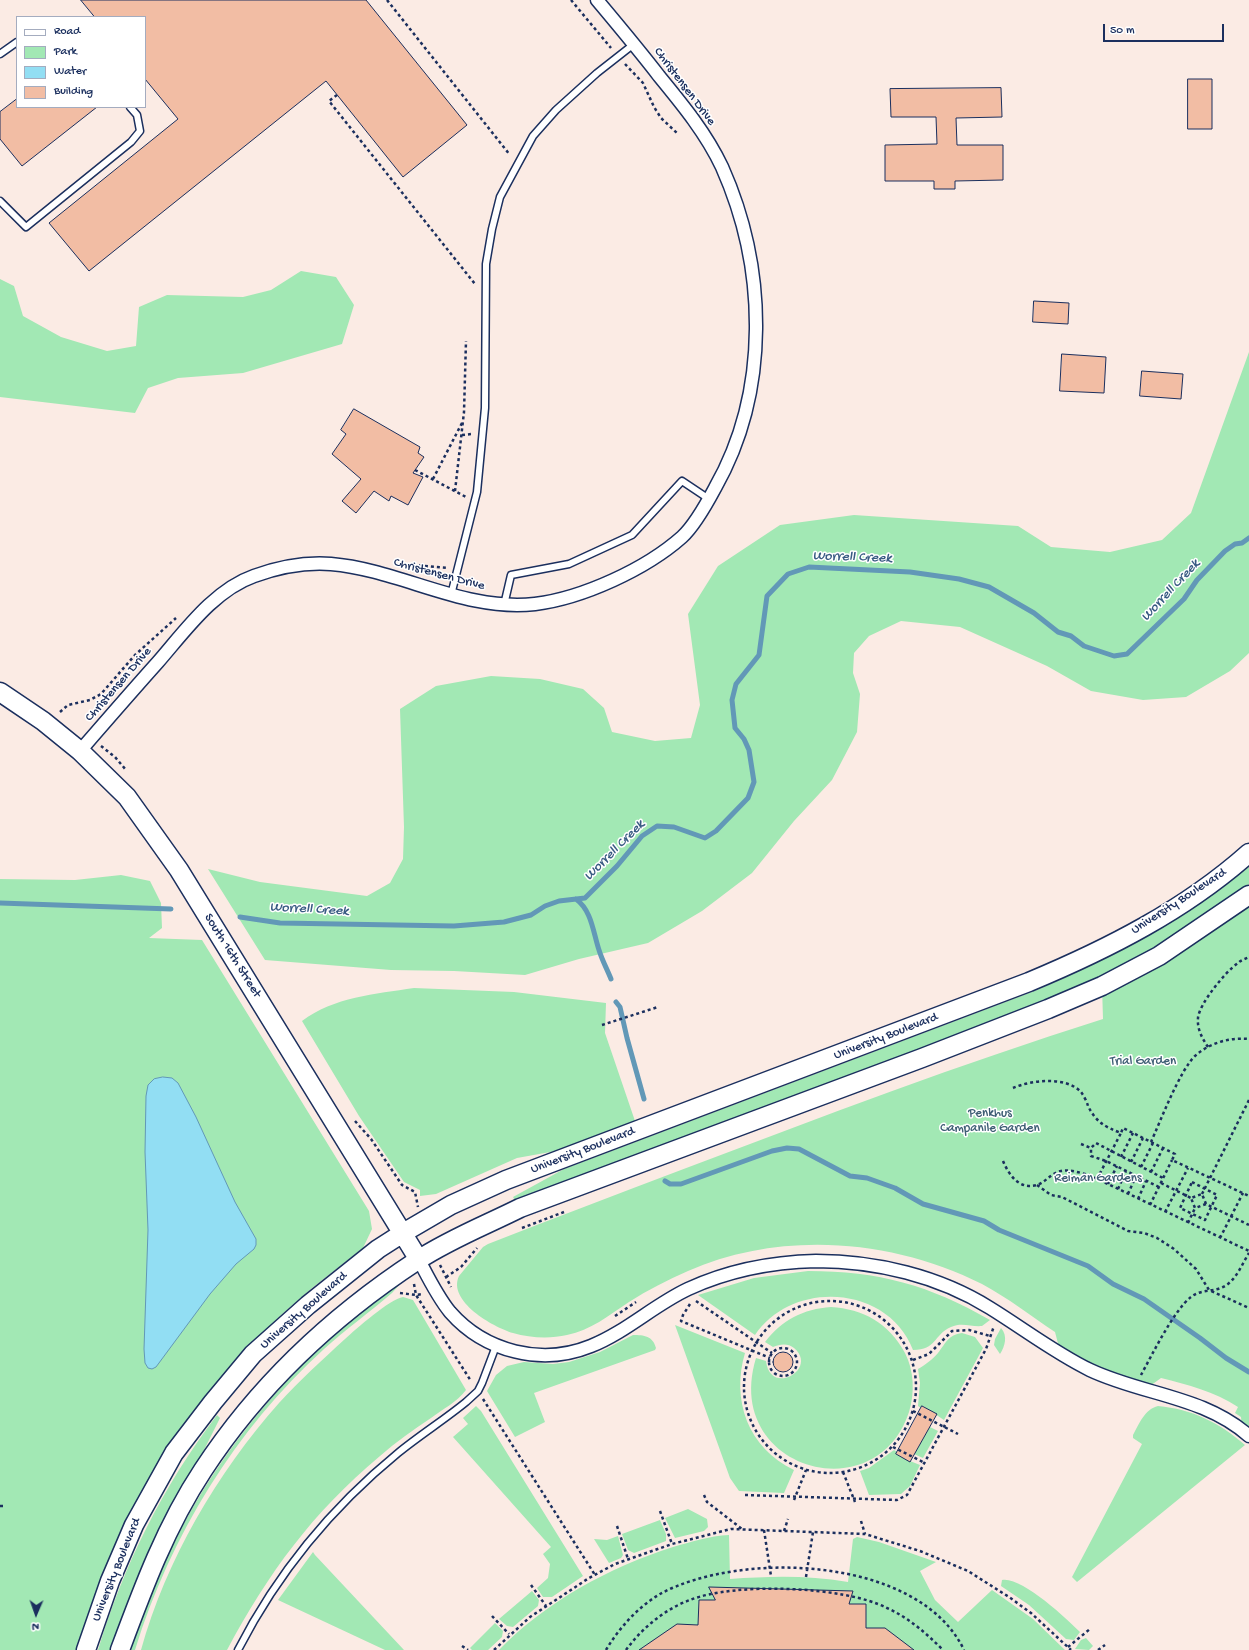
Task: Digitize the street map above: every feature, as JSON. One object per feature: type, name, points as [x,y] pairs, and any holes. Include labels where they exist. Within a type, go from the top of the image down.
[{"type":"main road","name":"South 16th Street","points":[[0,692],[43,721],[80,751],[127,797],[164,848],[419,1260]]},
{"type":"main road","name":"University Boulevard","points":[[86,1650],[110,1581],[134,1525],[174,1453],[213,1402],[253,1354],[354,1268],[403,1233],[451,1206],[506,1180],[1022,985],[1089,957],[1143,928],[1194,896],[1249,853]]},
{"type":"main road","points":[[120,1650],[141,1594],[165,1538],[202,1471],[240,1420],[285,1368],[335,1321],[419,1260],[464,1235],[520,1208],[930,1055],[1048,1009],[1102,986],[1159,956],[1249,895]]},
{"type":"street","name":"Christensen Drive","points":[[80,751],[192,623],[218,598],[250,577],[281,568],[313,564],[332,564],[402,580],[451,596],[504,605],[534,604],[576,596],[610,581],[645,562],[684,536],[709,499],[727,467],[753,379],[756,336],[755,302],[750,251],[738,208],[721,165],[692,116],[597,0]]},
{"type":"street","points":[[419,1260],[436,1292],[451,1312],[478,1336],[496,1346],[516,1353],[533,1355],[566,1354],[591,1346],[604,1340],[688,1289],[734,1272],[787,1263],[813,1261],[855,1263],[904,1272],[955,1289],[989,1307],[1061,1355],[1092,1371],[1203,1406],[1220,1415],[1249,1436]]},
{"type":"lane","points":[[0,54],[16,43]]},
{"type":"lane","points":[[451,596],[477,492],[485,408],[486,264],[492,228],[500,197],[517,163],[533,136],[556,110],[597,73],[634,44]]},
{"type":"lane","points":[[0,201],[26,227],[132,142],[140,131],[137,115],[131,108]]},
{"type":"lane","points":[[504,605],[511,575],[569,564],[632,536],[682,481],[709,499]]},
{"type":"lane","points":[[238,1650],[271,1592],[292,1562],[336,1511],[375,1473],[478,1391],[496,1346]]},
{"type":"path","points":[[387,0],[517,163]]},
{"type":"path","points":[[571,0],[642,83],[654,108],[661,118],[678,134]]},
{"type":"path","points":[[337,95],[329,101],[486,297]]},
{"type":"path","points":[[455,491],[464,420],[466,341]]},
{"type":"path","points":[[433,479],[464,420]]},
{"type":"path","points":[[415,470],[469,498]]},
{"type":"path","points":[[414,565],[452,568]]},
{"type":"path","points":[[1208,1047],[1198,1029],[1198,1016],[1206,999],[1222,979],[1237,963],[1249,957]]},
{"type":"path","points":[[602,1026],[658,1007]]},
{"type":"path","points":[[1141,1167],[1185,1068],[1194,1057],[1208,1047],[1223,1041],[1239,1038],[1249,1039]]},
{"type":"path","points":[[1013,1088],[1037,1081],[1070,1085],[1081,1092],[1093,1117],[1103,1126],[1121,1133]]},
{"type":"path","points":[[1191,1198],[1202,1194],[1249,1100]]},
{"type":"path","points":[[1097,1179],[1123,1128],[1152,1142],[1175,1154],[1150,1205]]},
{"type":"path","points":[[1121,1157],[1133,1133]]},
{"type":"path","points":[[1131,1162],[1143,1138]]},
{"type":"path","points":[[1159,1187],[1117,1166],[1091,1156],[1091,1148],[1096,1143],[1163,1178]]},
{"type":"path","points":[[1081,1144],[1091,1148]]},
{"type":"path","points":[[1151,1172],[1163,1148]]},
{"type":"path","points":[[1172,1160],[1249,1196]]},
{"type":"path","points":[[1002,1161],[1012,1178],[1018,1183],[1037,1185],[1051,1195],[1062,1197],[1128,1231],[1144,1233],[1157,1238],[1174,1249],[1196,1269],[1209,1290],[1249,1308]]},
{"type":"path","points":[[1108,1184],[1117,1166]]},
{"type":"path","points":[[1165,1212],[1188,1168]]},
{"type":"path","points":[[1037,1185],[1054,1173],[1062,1170],[1074,1171],[1108,1184],[1249,1252],[1230,1282],[1222,1287],[1191,1297],[1167,1330],[1139,1377]]},
{"type":"path","points":[[1118,1189],[1126,1171]]},
{"type":"path","points":[[1128,1194],[1136,1176]]},
{"type":"path","points":[[1138,1199],[1146,1181]]},
{"type":"path","points":[[1192,1182],[1205,1188],[1217,1195],[1205,1220],[1180,1208],[1192,1182]]},
{"type":"path","points":[[1161,1183],[1191,1198],[1195,1208]]},
{"type":"path","points":[[1220,1238],[1243,1193]]},
{"type":"path","points":[[1202,1194],[1206,1204],[1249,1225]]},
{"type":"path","points":[[1188,1223],[1195,1208],[1206,1204]]},
{"type":"path","points":[[441,1266],[452,1288]]},
{"type":"path","points":[[442,1280],[459,1268]]},
{"type":"path","points":[[414,1284],[416,1296],[472,1382]]},
{"type":"path","points":[[398,1294],[403,1293],[416,1296],[425,1292]]},
{"type":"path","points":[[770,1358],[681,1321],[686,1309],[694,1299],[772,1353]]},
{"type":"path","points":[[610,1321],[640,1300]]},
{"type":"path","points":[[836,1301],[855,1305],[867,1310],[890,1324],[902,1339],[912,1360],[917,1391],[913,1411],[902,1435],[893,1447],[865,1466],[843,1472],[824,1473],[806,1470],[790,1464],[776,1454],[764,1442],[754,1428],[748,1413],[744,1396],[744,1379],[752,1350],[756,1342],[780,1317],[797,1308],[816,1302],[836,1301]]},
{"type":"path","points":[[745,1495],[897,1500],[907,1495],[986,1350],[995,1324]]},
{"type":"path","points":[[912,1360],[929,1354],[952,1331],[969,1330],[990,1336]]},
{"type":"path","points":[[783,1348],[792,1351],[796,1358],[796,1367],[790,1374],[776,1374],[770,1367],[770,1358],[772,1353],[783,1348]]},
{"type":"path","points":[[1134,1373],[1139,1377],[1146,1378]]},
{"type":"path","points":[[483,1399],[595,1574]]},
{"type":"path","points":[[913,1411],[958,1434]]},
{"type":"path","points":[[893,1447],[925,1463]]},
{"type":"path","points":[[794,1500],[806,1470]]},
{"type":"path","points":[[843,1472],[855,1502]]},
{"type":"path","points":[[704,1495],[707,1502],[742,1529]]},
{"type":"path","points":[[660,1511],[672,1544]]},
{"type":"path","points":[[784,1531],[788,1519]]},
{"type":"path","points":[[861,1521],[865,1534]]},
{"type":"path","points":[[617,1526],[628,1559]]},
{"type":"path","points":[[494,1650],[509,1634],[546,1606],[595,1574],[628,1559],[672,1544],[718,1531],[742,1529],[865,1534],[925,1553],[968,1571],[1031,1613],[1069,1649],[1090,1629]]},
{"type":"path","points":[[764,1530],[771,1576]]},
{"type":"path","points":[[806,1577],[813,1532]]},
{"type":"path","points":[[606,1650],[631,1617],[659,1595],[692,1580],[742,1570],[770,1567],[807,1568],[866,1579],[882,1584],[910,1597],[935,1613],[949,1626],[964,1650]]},
{"type":"path","points":[[531,1585],[546,1606]]},
{"type":"path","points":[[626,1650],[654,1620],[689,1600],[724,1591],[753,1590],[820,1592],[848,1595],[870,1601],[886,1607],[919,1627],[943,1650]]},
{"type":"path","points":[[492,1616],[509,1634]]},
{"type":"path","points":[[1098,1650],[1105,1645]]},
{"type":"path","points":[[462,1646],[468,1650]]},
{"type":"shaded area","points":[[0,0],[1249,0],[1249,1650],[0,1650]]},
{"type":"green space","points":[[301,271],[336,277],[354,305],[342,344],[243,373],[178,378],[148,388],[135,413],[0,397],[0,279],[14,286],[23,316],[61,337],[107,351],[136,346],[139,307],[167,295],[243,297],[271,290]]},
{"type":"green space","points":[[1249,352],[1249,653],[1230,671],[1186,697],[1143,700],[1091,691],[1047,666],[960,627],[901,621],[869,636],[854,653],[853,673],[860,694],[857,732],[832,780],[794,821],[752,873],[702,911],[648,943],[579,959],[525,975],[454,971],[391,970],[265,960],[208,869],[260,882],[367,896],[390,883],[403,859],[404,827],[400,709],[436,686],[491,676],[540,679],[583,689],[604,708],[612,732],[655,741],[691,738],[700,705],[688,614],[718,566],[780,525],[854,515],[1018,526],[1051,547],[1110,552],[1162,540],[1191,513]]},
{"type":"green space","points":[[1249,867],[1249,884],[1232,897],[1159,946],[1102,977],[1023,1010],[516,1202],[513,1197],[564,1169],[1037,990],[1093,964],[1173,920],[1224,886]]},
{"type":"green space","points":[[121,875],[150,881],[161,903],[162,928],[149,938],[202,940],[369,1211],[372,1229],[363,1248],[312,1288],[280,1316],[218,1383],[79,1650],[0,1650],[0,879],[75,880]]},
{"type":"green space","name":"Reiman Gardens","points":[[1249,895],[1249,1436],[1242,1430],[1241,1417],[1235,1413],[1238,1407],[1229,1401],[1201,1389],[1161,1378],[1146,1389],[1061,1355],[1055,1332],[992,1289],[948,1269],[912,1257],[874,1249],[836,1245],[798,1245],[761,1249],[724,1258],[688,1271],[658,1285],[584,1330],[554,1337],[526,1336],[504,1330],[474,1312],[460,1295],[457,1285],[459,1276],[483,1247],[488,1244],[786,1130],[996,1054],[1103,1019],[1102,986]]},
{"type":"green space","points":[[414,988],[514,992],[606,1003],[605,1033],[635,1121],[556,1151],[517,1158],[436,1194],[420,1196],[420,1190],[404,1182],[359,1116],[302,1021],[314,1013],[341,1002],[370,995]]},
{"type":"green space","points":[[808,1271],[858,1274],[903,1282],[946,1298],[990,1320],[982,1326],[963,1325],[951,1327],[945,1330],[927,1348],[913,1350],[901,1328],[883,1312],[862,1302],[839,1297],[815,1298],[792,1305],[772,1317],[755,1335],[698,1295],[754,1278]]},
{"type":"green space","points":[[401,1283],[392,1293],[324,1349],[292,1380],[262,1414],[235,1450],[210,1487],[187,1526],[167,1566],[150,1607],[135,1650],[131,1650],[158,1576],[175,1541],[213,1474],[236,1442],[260,1411],[318,1349],[351,1321]]},
{"type":"green space","points":[[403,1297],[413,1300],[466,1390],[454,1402],[398,1441],[333,1499],[276,1569],[227,1650],[141,1650],[164,1583],[179,1551],[196,1519],[235,1458],[279,1403],[311,1370],[373,1315],[390,1303]]},
{"type":"green space","points":[[831,1307],[843,1308],[864,1315],[883,1326],[891,1333],[899,1342],[905,1353],[913,1382],[909,1412],[892,1443],[866,1462],[837,1469],[807,1464],[781,1450],[761,1427],[751,1396],[756,1358],[766,1361],[769,1372],[776,1377],[783,1378],[791,1376],[797,1371],[801,1364],[800,1356],[792,1346],[784,1344],[773,1347],[765,1342],[772,1334],[786,1322],[802,1313]]},
{"type":"green space","points":[[675,1325],[745,1353],[741,1371],[740,1388],[742,1405],[747,1421],[755,1436],[765,1449],[778,1461],[794,1470],[784,1493],[739,1491],[730,1478]]},
{"type":"green space","points":[[1001,1328],[1005,1341],[1000,1354],[994,1345],[995,1339]]},
{"type":"green space","points":[[962,1333],[975,1337],[983,1348],[944,1420],[923,1406],[921,1408],[918,1406],[920,1383],[918,1369],[934,1357],[950,1338]]},
{"type":"green space","points":[[633,1335],[648,1337],[655,1344],[655,1350],[534,1393],[545,1422],[515,1437],[487,1391],[496,1375],[507,1366],[524,1362],[553,1364],[569,1362],[600,1352]]},
{"type":"green space","points":[[476,1406],[481,1411],[583,1576],[552,1597],[543,1597],[537,1588],[548,1578],[550,1564],[543,1554],[551,1547],[453,1437],[468,1424],[463,1418]]},
{"type":"green space","points":[[1158,1406],[1182,1410],[1205,1418],[1226,1430],[1245,1445],[1077,1582],[1072,1577],[1142,1444],[1133,1438],[1133,1435],[1149,1410]]},
{"type":"green space","points":[[217,1415],[220,1418],[196,1466],[157,1535],[137,1580],[113,1650],[98,1650],[120,1587],[147,1527],[179,1470]]},
{"type":"green space","points":[[930,1427],[938,1431],[923,1458],[914,1454]]},
{"type":"green space","points":[[894,1450],[910,1461],[920,1465],[910,1486],[901,1494],[869,1495],[860,1471],[869,1468]]},
{"type":"green space","points":[[688,1509],[707,1519],[708,1527],[704,1531],[675,1538],[665,1518]]},
{"type":"green space","points":[[660,1520],[666,1534],[666,1541],[634,1553],[628,1550],[622,1534]]},
{"type":"green space","points":[[729,1535],[730,1579],[789,1577],[818,1578],[848,1582],[853,1539],[857,1537],[879,1542],[936,1562],[920,1571],[935,1600],[958,1622],[992,1590],[1033,1619],[1065,1650],[499,1650],[537,1616],[558,1601],[602,1576],[649,1555],[673,1547],[707,1538]]},
{"type":"green space","points":[[618,1536],[623,1555],[621,1558],[609,1563],[594,1539],[607,1540]]},
{"type":"green space","points":[[313,1552],[404,1650],[385,1650],[278,1600]]},
{"type":"green space","points":[[1002,1580],[1020,1584],[1043,1599],[1065,1617],[1080,1632],[1074,1640],[1066,1639],[1029,1605],[1001,1586]]},
{"type":"green space","points":[[532,1591],[539,1600],[538,1606],[513,1627],[507,1626],[499,1619]]},
{"type":"green space","points":[[495,1623],[503,1631],[502,1637],[488,1650],[472,1650],[470,1648]]},
{"type":"green space","points":[[1086,1638],[1093,1646],[1089,1650],[1075,1649],[1081,1640]]},
{"type":"water","points":[[163,1077],[172,1078],[178,1083],[196,1117],[235,1202],[256,1239],[256,1245],[254,1249],[236,1264],[210,1294],[156,1367],[152,1369],[148,1368],[145,1363],[144,1349],[148,1230],[145,1152],[146,1096],[148,1085],[154,1079]]},
{"type":"building","points":[[81,0],[366,0],[467,125],[403,177],[326,81],[89,271],[49,223],[178,119],[146,80],[146,16],[94,16]]},
{"type":"building","points":[[1188,79],[1212,79],[1212,129],[1188,129]]},
{"type":"building","points":[[1001,88],[1002,117],[956,118],[957,145],[1003,145],[1003,180],[955,181],[955,189],[934,189],[934,181],[885,181],[885,145],[937,144],[936,117],[891,117],[890,89]]},
{"type":"building","points":[[16,100],[16,108],[96,108],[22,166],[0,139],[0,112]]},
{"type":"building","points":[[1034,301],[1069,303],[1068,324],[1033,322]]},
{"type":"building","points":[[1062,354],[1106,357],[1104,393],[1060,391]]},
{"type":"building","points":[[1142,371],[1183,374],[1181,399],[1140,396]]},
{"type":"building","points":[[354,409],[420,447],[418,453],[424,457],[413,473],[423,477],[408,505],[391,496],[389,501],[374,491],[356,513],[342,501],[361,479],[332,454],[346,434],[341,430]]},
{"type":"building","points":[[779,1352],[787,1352],[793,1358],[793,1366],[787,1372],[779,1372],[773,1366],[773,1358]]},
{"type":"building","points":[[922,1406],[937,1414],[910,1462],[896,1454]]},
{"type":"building","points":[[709,1587],[853,1591],[849,1604],[866,1604],[866,1628],[885,1628],[914,1650],[639,1650],[677,1624],[698,1625],[699,1600],[715,1600]]},
{"type":"waterway","name":"Worrell Creek","points":[[240,917],[280,923],[454,926],[504,922],[531,915],[545,906],[559,901],[585,898],[617,866],[642,836],[657,826],[674,827],[705,838],[716,831],[748,798],[754,782],[749,750],[744,739],[735,728],[732,700],[736,684],[759,655],[767,596],[788,574],[809,567],[910,572],[959,579],[989,587],[1034,613],[1058,632],[1071,636],[1084,646],[1114,656],[1127,654],[1184,599],[1197,580],[1225,551],[1235,544],[1242,543],[1249,538]]},
{"type":"waterway","points":[[576,899],[586,910],[589,916],[600,954],[611,979]]},
{"type":"waterway","name":"Worrell Creek","points":[[0,903],[171,909]]},
{"type":"waterway","points":[[616,1002],[620,1007],[644,1099]]},
{"type":"waterway","points":[[665,1181],[670,1184],[681,1184],[772,1151],[787,1148],[799,1149],[850,1176],[867,1178],[895,1188],[923,1204],[984,1221],[999,1230],[1088,1266],[1113,1284],[1144,1299],[1226,1358],[1249,1372]]},
{"type":"park label","name":"Trial Garden","points":[[1143,1062]]},
{"type":"park label","name":"Penkhus Campanile Garden","points":[[990,1122]]}]
